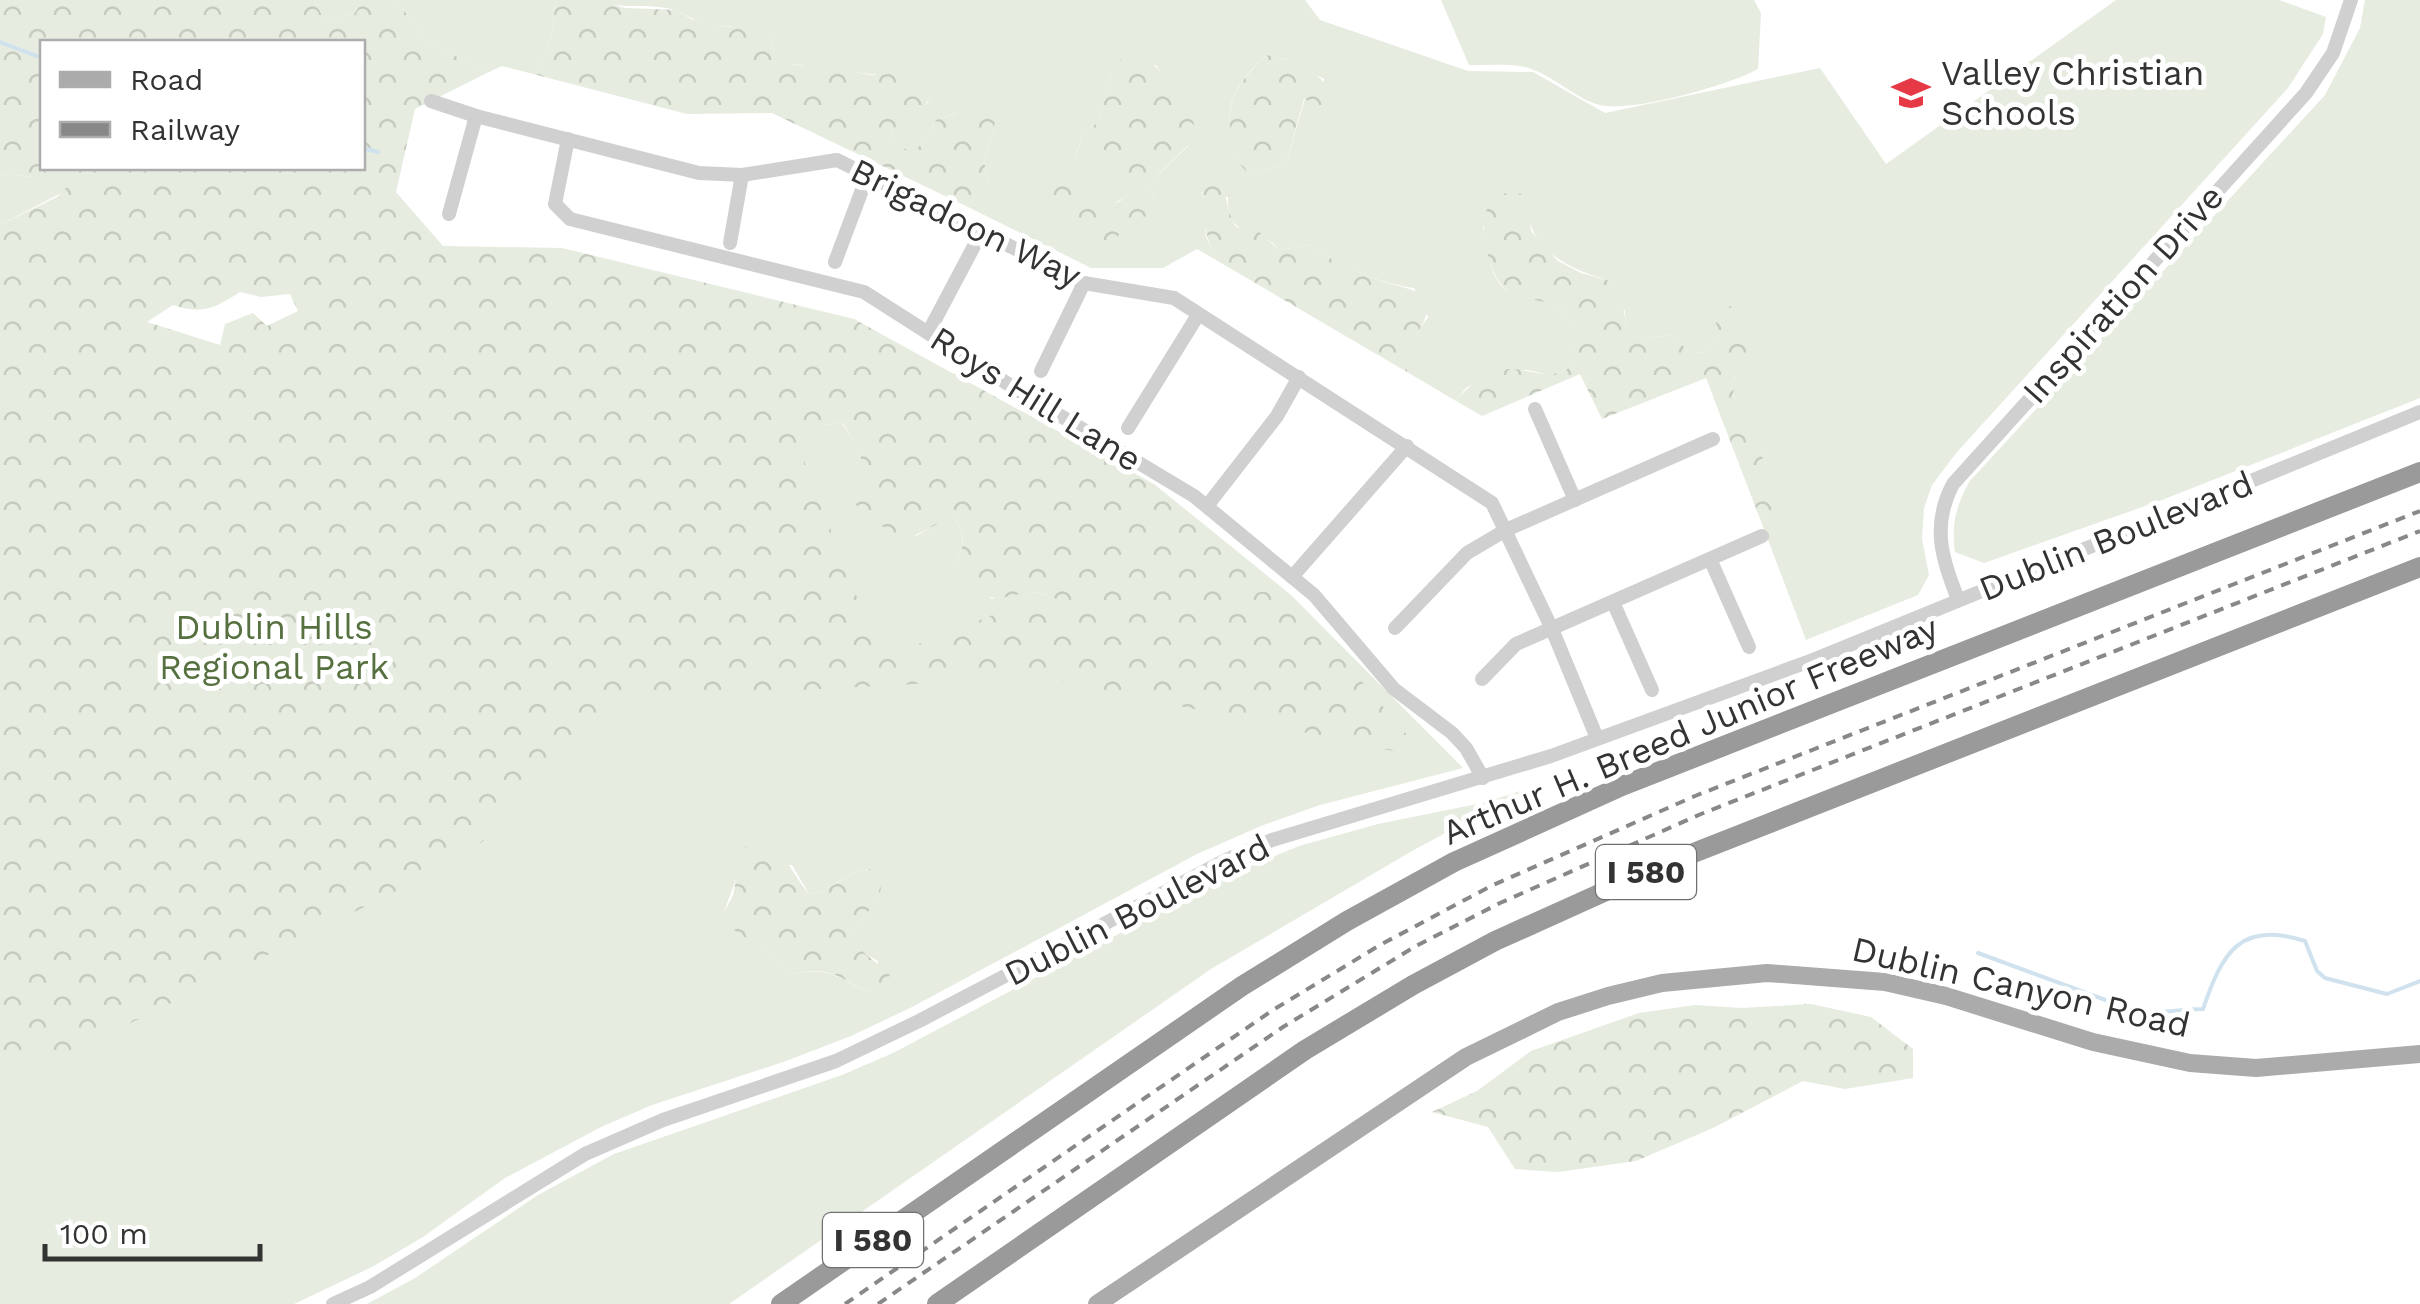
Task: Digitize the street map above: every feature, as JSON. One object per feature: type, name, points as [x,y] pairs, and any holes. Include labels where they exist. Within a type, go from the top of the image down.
[{"type":"highway","name":"Arthur H. Breed Junior Freeway","points":[[781,1304],[1242,986],[1346,921],[1454,862],[1608,792],[2420,472]]},
{"type":"highway","name":"I 580","points":[[937,1304],[1306,1050],[1413,985],[1510,934],[1668,862],[2420,566]]},
{"type":"main road","name":"Dublin Canyon Road","points":[[1097,1304],[1466,1056],[1558,1012],[1662,984],[1786,972],[1885,982],[1946,996],[2094,1042],[2190,1062],[2256,1068],[2420,1054]]},
{"type":"street","name":"Inspiration Drive","points":[[1958,600],[1939,537],[1941,514],[1952,484],[2306,93],[2333,53],[2351,0]]},
{"type":"street","name":"Brigadoon Way","points":[[431,101],[698,173],[742,175],[837,160],[1084,283],[1174,298],[1492,503],[1552,628],[1597,738]]},
{"type":"street","points":[[449,214],[476,116]]},
{"type":"street","name":"Roys Hill Lane","points":[[568,140],[554,204],[570,219],[864,292],[1207,506],[1334,616],[1394,689],[1466,748],[1483,778]]},
{"type":"street","points":[[835,262],[868,174]]},
{"type":"street","points":[[730,244],[742,175]]},
{"type":"street","points":[[928,333],[982,230]]},
{"type":"street","points":[[1041,372],[1084,283]]},
{"type":"street","points":[[1128,428],[1198,315]]},
{"type":"street","points":[[1207,506],[1276,416],[1299,377]]},
{"type":"street","points":[[1535,409],[1575,500]]},
{"type":"street","name":"Dublin Boulevard","points":[[333,1304],[370,1287],[585,1154],[663,1120],[836,1061],[920,1022],[1224,861],[1289,834],[1483,778],[1813,660],[2420,412]]},
{"type":"street","points":[[1395,628],[1467,552],[1506,530],[1713,439]]},
{"type":"street","points":[[1292,577],[1407,446]]},
{"type":"street","points":[[1482,679],[1516,644],[1762,536]]},
{"type":"street","points":[[1710,560],[1749,648]]},
{"type":"street","points":[[1612,602],[1652,690]]},
{"type":"green space","name":"Dublin Hills Regional Park","points":[[0,0],[314,0],[324,19],[354,14],[364,0],[396,0],[426,40],[487,73],[415,109],[396,192],[443,246],[562,248],[854,319],[1154,484],[1264,573],[1246,593],[1277,591],[1311,621],[1426,758],[1042,677],[635,699],[467,856],[64,1056],[0,1064],[0,225],[57,197],[73,181],[70,172],[35,177],[0,174]],"holes":[[[240,292],[261,297],[290,294],[298,311],[267,326],[253,313],[225,324],[220,345],[147,322],[173,305],[200,310]],[[843,423],[862,461],[854,502],[862,512],[902,540],[953,517],[962,536],[962,548],[953,567],[957,584],[989,597],[1045,595],[1056,599],[1057,607],[1003,611],[881,659],[794,435],[811,438],[823,425]]]},
{"type":"green space","points":[[314,0],[364,0],[354,14],[324,19]]},
{"type":"green space","points":[[396,0],[557,0],[551,38],[537,75],[502,66],[487,73],[426,40]]},
{"type":"green space","points":[[557,0],[677,10],[691,19],[730,27],[762,28],[772,36],[774,53],[797,65],[836,63],[855,72],[879,75],[917,67],[923,82],[932,89],[930,95],[909,129],[891,127],[892,136],[904,149],[921,146],[936,120],[990,102],[995,123],[984,162],[990,186],[966,206],[772,113],[687,114],[537,75],[551,38]]},
{"type":"green space","points":[[589,0],[1305,0],[1320,20],[1468,71],[1533,72],[1605,113],[1820,68],[1886,164],[2116,0],[2279,0],[2326,17],[2323,34],[2288,88],[1957,452],[1932,485],[1924,508],[1922,539],[1929,575],[1918,595],[1806,640],[1762,524],[1771,504],[1767,466],[1733,395],[1735,378],[1748,358],[1719,335],[1708,353],[1688,352],[1675,335],[1626,335],[1625,311],[1614,282],[1574,268],[1550,253],[1533,231],[1528,217],[1483,227],[1491,267],[1507,291],[1563,307],[1574,338],[1575,358],[1561,372],[1520,370],[1485,380],[1466,388],[1456,401],[1407,372],[1406,349],[1428,317],[1414,288],[1360,273],[1311,245],[1279,250],[1238,226],[1229,211],[1228,197],[1202,192],[1206,236],[1216,260],[1197,249],[1163,268],[1091,268],[966,206],[990,185],[984,162],[995,123],[956,113],[936,120],[921,146],[904,149],[892,136],[891,126],[909,128],[929,101],[887,76],[853,72],[835,63],[813,67],[787,63],[774,53],[772,36],[696,20],[664,8]],"holes":[[[1267,55],[1285,59],[1324,79],[1322,106],[1305,99],[1286,164],[1248,174],[1239,163],[1230,113],[1240,85]],[[1156,65],[1181,100],[1188,146],[1151,182],[1154,201],[1125,224],[1065,218],[1048,205],[1099,206],[1126,196],[1125,183],[1076,155],[1083,134],[1098,122],[1112,73]]]},
{"type":"green space","points":[[1441,0],[1754,0],[1761,13],[1758,69],[1680,96],[1634,105],[1600,105],[1531,69],[1469,65]]},
{"type":"green space","points":[[2365,0],[2420,0],[2420,398],[2162,500],[1984,563],[1955,552],[1956,516],[1969,482],[2325,95],[2360,28]]},
{"type":"green space","points":[[1130,50],[1159,70],[1194,123],[1188,145],[1151,182],[1154,201],[1149,215],[1125,224],[1116,240],[1097,247],[1048,205],[1039,187],[1047,178],[1070,175],[1086,206],[1119,202],[1126,196],[1124,183],[1076,156],[1083,134],[1098,122],[1112,73]]},
{"type":"green space","points":[[1267,55],[1290,61],[1319,77],[1334,106],[1304,99],[1286,164],[1248,174],[1239,163],[1230,113],[1240,85]]},
{"type":"green space","points":[[71,172],[73,181],[67,190],[0,225],[0,174],[35,177]]},
{"type":"green space","points":[[1220,176],[1236,227],[1259,232],[1279,250],[1311,245],[1353,270],[1428,299],[1424,320],[1409,349],[1407,372],[1216,260],[1203,209],[1205,177]]},
{"type":"green space","points":[[1506,193],[1525,194],[1531,231],[1558,261],[1581,273],[1614,282],[1622,294],[1627,335],[1675,335],[1688,352],[1708,353],[1719,335],[1712,308],[1741,305],[1749,326],[1748,359],[1735,377],[1733,396],[1781,496],[1762,524],[1706,378],[1602,419],[1580,374],[1482,416],[1456,401],[1494,372],[1561,372],[1574,359],[1574,338],[1563,307],[1510,293],[1491,266],[1485,216],[1488,207]]},
{"type":"green space","points":[[790,397],[793,405],[823,425],[842,423],[857,445],[865,470],[916,536],[952,516],[963,541],[953,567],[992,599],[1032,593],[1243,623],[1246,589],[1264,573],[1291,595],[1463,768],[1320,805],[1261,826],[1197,854],[851,1036],[652,1105],[601,1127],[505,1178],[423,1237],[372,1267],[294,1304],[0,1304],[0,870],[316,620]],"holes":[[[741,865],[792,865],[809,894],[870,869],[879,897],[852,934],[862,952],[878,961],[872,992],[827,973],[794,974],[777,962],[765,944],[724,912]]]},
{"type":"green space","points":[[1529,788],[1412,851],[1211,969],[729,1304],[367,1304],[415,1278],[538,1195],[614,1154],[842,1075],[893,1053],[1234,873],[1299,846],[1378,824],[1487,802]]},
{"type":"green space","points":[[752,846],[782,858],[809,894],[870,869],[882,883],[879,897],[852,934],[862,951],[890,974],[884,988],[872,992],[818,971],[794,974],[777,962],[765,944],[735,930],[724,912],[733,895],[742,848]]},
{"type":"green space","points":[[1811,1004],[1871,1017],[1913,1049],[1913,1078],[1845,1089],[1803,1081],[1713,1128],[1636,1161],[1558,1172],[1515,1169],[1488,1127],[1432,1112],[1477,1091],[1531,1051],[1639,1013],[1695,1005],[1742,1008]]},
{"type":"waterway","points":[[0,42],[40,57]]},
{"type":"waterway","points":[[365,149],[378,152]]},
{"type":"waterway","points":[[1978,953],[2138,1012],[2203,1009],[2226,957],[2249,939],[2264,935],[2305,941],[2317,971],[2325,978],[2387,994],[2420,981]]},
{"type":"railway","points":[[845,1304],[1273,1010],[1380,945],[1491,886],[1695,796],[2420,511]]},
{"type":"railway","points":[[878,1304],[1283,1027],[1416,946],[1500,903],[1701,814],[2420,531]]},
{"type":"place","name":"Valley Christian Schools","points":[[1911,93]]}]
